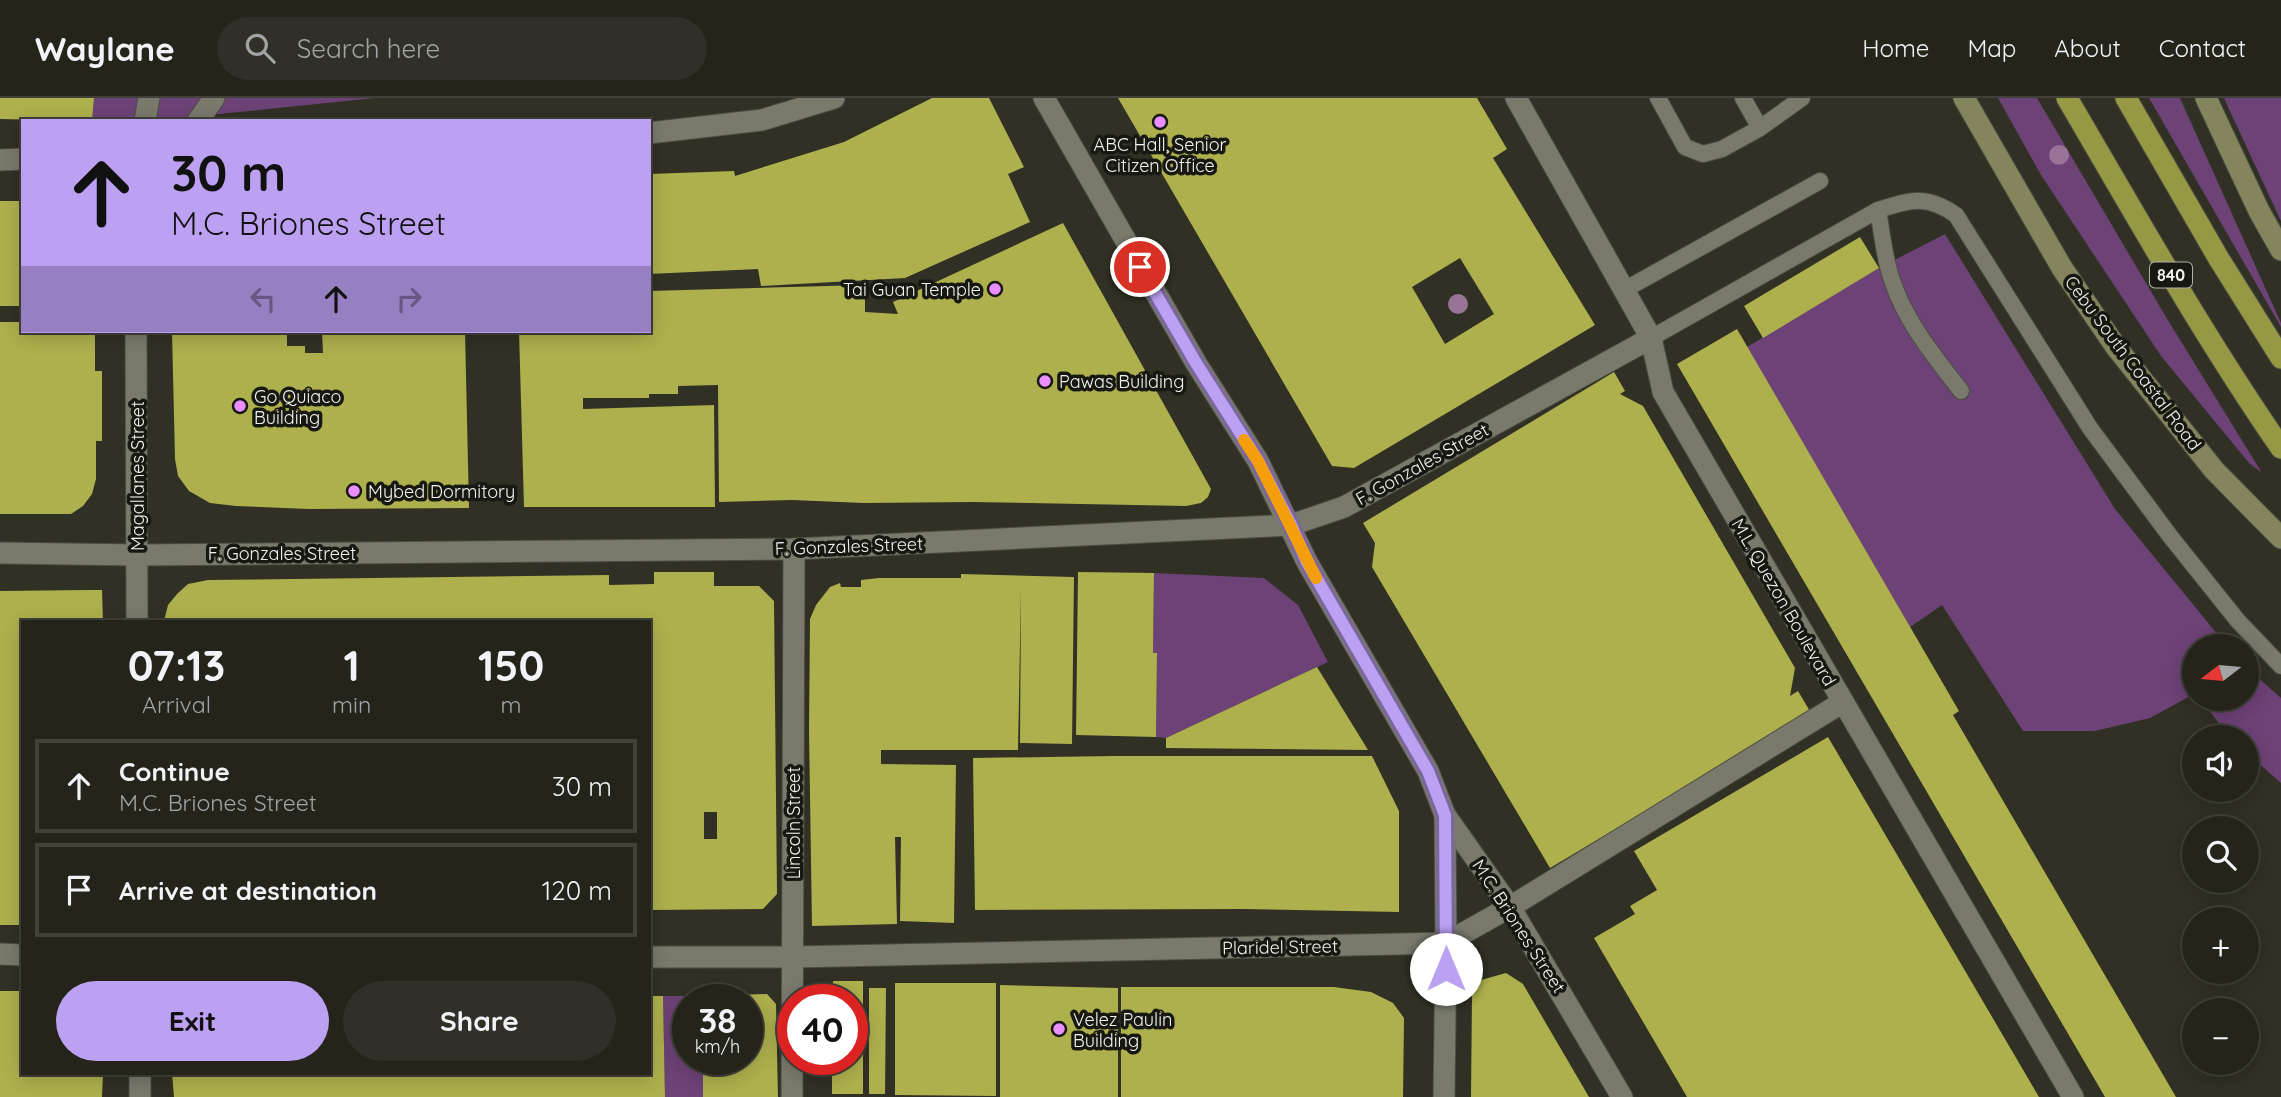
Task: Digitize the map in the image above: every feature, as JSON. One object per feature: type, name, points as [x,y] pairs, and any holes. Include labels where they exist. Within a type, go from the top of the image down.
[{"type":"highway","name":"840","points":[[2067,98],[2246,398],[2281,448]]},
{"type":"highway","name":"840","points":[[2126,98],[2281,358]]},
{"type":"main road","name":"Cebu South Coastal Road","points":[[1964,98],[2062,268],[2116,347],[2214,470],[2281,538]]},
{"type":"main road","points":[[2206,98],[2259,211],[2281,250]]},
{"type":"street","points":[[145,119],[149,98]]},
{"type":"street","points":[[199,119],[214,98]]},
{"type":"street","points":[[651,133],[762,120],[835,98]]},
{"type":"street","name":"M.C. Briones Street","points":[[1044,98],[1196,363],[1258,461],[1307,562],[1428,771],[1445,815],[1510,907],[1622,1097]]},
{"type":"street","name":"M.L. Quezon Boulevard","points":[[1516,98],[1651,338],[1663,392],[2073,1097]]},
{"type":"street","points":[[0,160],[21,159]]},
{"type":"street","name":"Magallanes Street","points":[[136,333],[138,620]]},
{"type":"street","name":"F. Gonzales Street","points":[[0,553],[137,555],[794,549],[1291,525],[1344,507],[1651,338]]},
{"type":"street","name":"Lincoln Street","points":[[792,1097],[794,549]]},
{"type":"street","name":"Plaridel Street","points":[[651,957],[792,957],[1446,943],[1510,907],[1843,702]]},
{"type":"street","points":[[1444,1097],[1445,815]]},
{"type":"street","points":[[0,954],[21,955]]},
{"type":"street","points":[[139,1075],[139,1097]]},
{"type":"lane","points":[[1658,98],[1685,147],[1703,154],[1722,149],[1760,128],[1802,98]]},
{"type":"lane","points":[[1743,98],[1760,128]]},
{"type":"lane","points":[[1624,290],[1820,181]]},
{"type":"lane","points":[[1651,338],[1878,210],[1913,200],[1935,204],[1956,215],[2090,428],[2170,536],[2238,621],[2281,666]]},
{"type":"lane","points":[[1878,210],[1890,277],[1896,291],[1912,322],[1961,391]]},
{"type":"shaded area","points":[[94,98],[375,98],[170,119],[92,119]]},
{"type":"shaded area","points":[[1998,98],[2037,98],[2262,473],[2249,463],[2161,356],[2041,175]]},
{"type":"shaded area","points":[[2149,98],[2180,98],[2281,327]]},
{"type":"shaded area","points":[[2224,98],[2281,98],[2281,221],[2228,107]]},
{"type":"shaded area","points":[[1945,234],[2115,509],[2217,634],[2182,634],[2182,701],[2150,718],[2095,731],[2023,731],[1942,605],[1910,627],[1747,347],[1879,268]]},
{"type":"shaded area","points":[[1154,573],[1264,578],[1298,605],[1328,662],[1166,738],[1156,737]]},
{"type":"shaded area","points":[[2259,679],[2281,698],[2281,783],[2259,764],[2259,725],[2220,725],[2209,711],[2259,711]]},
{"type":"shaded area","points":[[663,996],[672,996],[672,1075],[703,1075],[703,1097],[665,1097]]},
{"type":"building","points":[[0,98],[94,98],[92,119],[0,119]]},
{"type":"building","points":[[932,98],[989,98],[1024,167],[1008,174],[1030,222],[905,278],[761,286],[758,269],[651,274],[651,174],[734,171],[735,176],[844,142]]},
{"type":"building","points":[[1118,98],[1477,98],[1507,149],[1493,158],[1595,325],[1354,468],[1332,466]],"holes":[[[1460,258],[1494,314],[1445,344],[1412,287]]]},
{"type":"building","points":[[0,201],[21,201],[21,306],[0,306]]},
{"type":"building","points":[[1063,223],[1211,489],[1208,497],[1201,503],[1186,506],[792,500],[719,502],[718,385],[678,386],[678,394],[649,394],[649,398],[583,398],[583,409],[714,405],[715,507],[524,507],[519,333],[651,333],[651,291],[865,285],[865,312],[898,314],[893,302]]},
{"type":"building","points":[[1860,237],[1879,268],[1763,338],[1744,306]]},
{"type":"building","points":[[0,322],[21,322],[21,333],[95,333],[95,371],[102,371],[102,441],[96,441],[96,479],[92,494],[83,506],[71,514],[0,514]]},
{"type":"building","points":[[1737,329],[1959,711],[1953,715],[2176,1097],[2105,1097],[1677,364]]},
{"type":"building","points":[[172,333],[287,333],[287,346],[305,346],[305,353],[323,353],[322,333],[465,333],[469,508],[309,509],[210,503],[189,491],[178,476],[175,459]]},
{"type":"building","points":[[1614,372],[1625,391],[1620,394],[1643,406],[1795,668],[1790,696],[1798,691],[1811,713],[1550,868],[1372,567],[1375,543],[1363,523]]},
{"type":"building","points":[[654,572],[714,572],[714,586],[759,586],[774,601],[777,894],[763,909],[651,910],[651,620],[164,620],[168,605],[177,594],[188,584],[208,580],[609,575],[609,585],[654,584]],"holes":[[[704,812],[717,812],[717,839],[704,839]]]},
{"type":"building","points":[[1078,572],[1154,573],[1156,737],[1076,735]]},
{"type":"building","points":[[961,574],[1074,577],[1072,744],[1020,743],[1021,589],[1018,750],[881,750],[881,764],[956,765],[954,923],[900,921],[901,837],[895,837],[897,924],[812,926],[810,619],[816,605],[830,587],[840,583],[841,587],[861,587],[861,580],[961,578]]},
{"type":"building","points":[[102,590],[103,620],[21,620],[21,925],[0,925],[0,591]]},
{"type":"building","points":[[1317,667],[1368,750],[1166,748],[1166,738]]},
{"type":"building","points":[[1828,737],[2039,1097],[1687,1097],[1594,938],[1635,914],[1630,906],[1657,890],[1634,851]]},
{"type":"building","points":[[1372,756],[1399,811],[1399,912],[1242,909],[975,910],[973,758]]},
{"type":"building","points":[[1506,973],[1523,984],[1589,1097],[1471,1097],[1472,995],[1481,980]]},
{"type":"building","points":[[833,981],[863,981],[863,984],[833,984]]},
{"type":"building","points":[[895,983],[996,983],[996,1096],[895,1095]]},
{"type":"building","name":"Velez Paulin Building","points":[[1000,985],[1118,988],[1118,1097],[1000,1097]]},
{"type":"building","points":[[1121,987],[1334,987],[1371,992],[1393,1003],[1404,1018],[1403,1097],[1121,1097]]},
{"type":"building","points":[[869,988],[886,988],[885,1094],[869,1094]]},
{"type":"building","points":[[0,991],[21,991],[21,1075],[103,1075],[102,1097],[0,1097]]},
{"type":"building","points":[[763,994],[767,994],[776,1004],[778,1097],[703,1097],[703,1075],[763,1075]]},
{"type":"building","points":[[651,996],[663,996],[665,1097],[174,1097],[172,1075],[651,1075]]},
{"type":"building","points":[[832,1075],[863,1075],[863,1094],[832,1094]]},
{"type":"slow traffic","points":[[1244,440],[1258,461],[1316,578]]},
{"type":"place","name":"ABC Hall, Senior Citizen Office","points":[[1160,122]]},
{"type":"place","name":"Tai Guan Temple","points":[[995,289]]},
{"type":"place","name":"Pawas Building","points":[[1045,381]]},
{"type":"place","name":"Go Quiaco Building","points":[[240,406]]},
{"type":"place","name":"Mybed Dormitory","points":[[354,491]]},
{"type":"place","name":"Velez Paulin Building","points":[[1059,1029]]},
{"type":"route","points":[[1140,267],[1258,461],[1307,562],[1428,771],[1445,815],[1446,969]]}]
